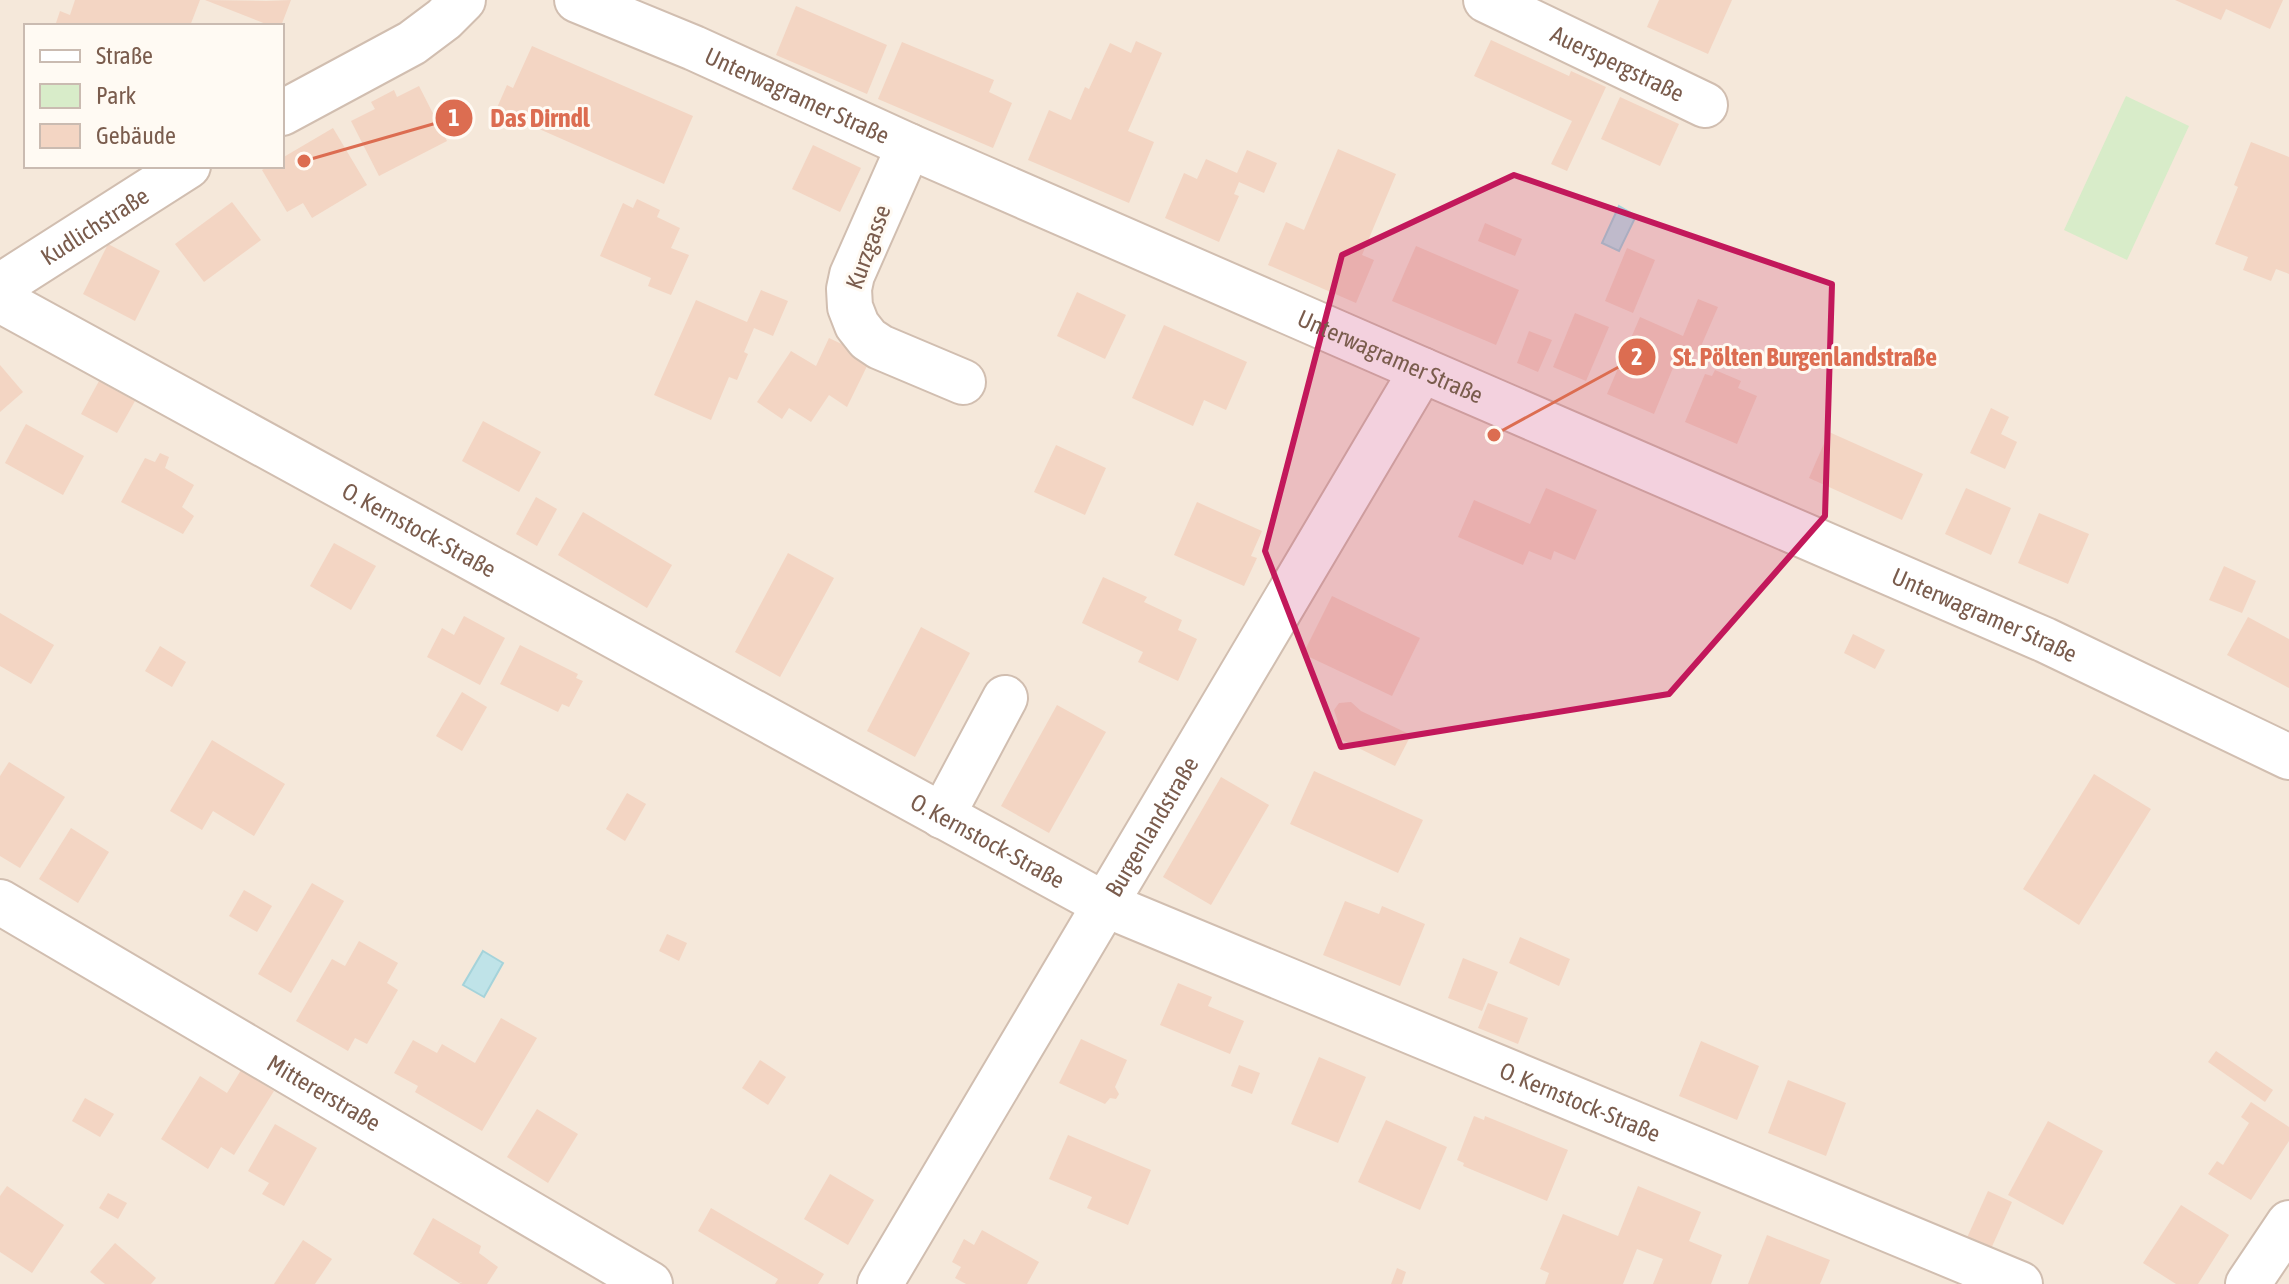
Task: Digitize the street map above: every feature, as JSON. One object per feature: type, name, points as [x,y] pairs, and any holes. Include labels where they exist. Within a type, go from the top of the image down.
[{"type":"street","points":[[284,112],[412,43],[463,0]]},
{"type":"street","name":"Auerspergstraße","points":[[1486,0],[1705,105]]},
{"type":"street","name":"Unterwagramer Straße","points":[[595,4],[909,146],[2045,640],[2289,757]]},
{"type":"street","name":"Kurzgasse","points":[[909,146],[852,275],[848,296],[850,307],[857,325],[874,343],[963,382]]},
{"type":"street","name":"Kudlichstraße","points":[[0,286],[185,168]]},
{"type":"street","name":"O. Kernstock-Straße","points":[[0,300],[1104,904],[2020,1284]]},
{"type":"street","name":"Burgenlandstraße","points":[[880,1284],[1422,370]]},
{"type":"street","points":[[942,816],[1005,698]]},
{"type":"street","name":"Mittererstraße","points":[[0,902],[650,1284]]},
{"type":"street","points":[[2248,1284],[2289,1223]]},
{"type":"highlighted area","points":[[1514,175],[1832,284],[1825,516],[1669,694],[1341,747],[1265,551],[1342,255]]},
{"type":"shaded area","points":[[0,0],[2289,0],[2289,1284],[0,1284]]},
{"type":"green space","points":[[2126,96],[2189,126],[2127,260],[2064,230]]},
{"type":"water","points":[[1619,206],[1636,216],[1619,251],[1602,243]]},
{"type":"water","points":[[483,951],[503,963],[484,997],[463,985]]},
{"type":"building","points":[[75,0],[200,0],[191,24],[56,24],[60,11],[70,15]]},
{"type":"building","points":[[205,0],[291,0],[282,24],[266,24]]},
{"type":"building","points":[[1659,0],[1732,0],[1708,54],[1647,27]]},
{"type":"building","points":[[2175,0],[2283,0],[2270,29],[2226,9],[2221,20]]},
{"type":"building","points":[[796,6],[887,45],[867,94],[776,55]]},
{"type":"building","points":[[1491,40],[1569,76],[1571,71],[1606,87],[1567,171],[1551,164],[1572,121],[1474,76]]},
{"type":"building","points":[[1136,41],[1162,53],[1128,131],[1154,142],[1129,203],[1028,160],[1049,110],[1071,120],[1085,87],[1089,89],[1110,43],[1131,53]]},
{"type":"building","points":[[902,42],[994,80],[989,92],[1012,103],[993,148],[878,99]]},
{"type":"building","points":[[532,46],[693,116],[664,184],[496,110],[507,85],[513,88]]},
{"type":"building","points":[[419,86],[447,141],[379,176],[351,121],[375,109],[371,102],[394,90],[397,97]]},
{"type":"building","points":[[1620,97],[1679,124],[1660,166],[1601,139]]},
{"type":"building","points":[[333,128],[367,185],[312,218],[303,203],[287,212],[262,170],[284,168],[284,157]]},
{"type":"building","points":[[2251,142],[2289,157],[2289,274],[2276,269],[2271,281],[2243,270],[2248,257],[2215,244],[2238,187],[2234,185]]},
{"type":"building","points":[[813,145],[861,168],[840,212],[792,189]]},
{"type":"building","points":[[1338,149],[1396,174],[1362,255],[1374,260],[1356,303],[1268,265],[1286,222],[1304,230]]},
{"type":"building","points":[[1247,150],[1277,163],[1264,193],[1239,182],[1234,194],[1239,196],[1219,242],[1165,218],[1184,173],[1197,179],[1206,159],[1237,173]]},
{"type":"building","points":[[637,199],[660,210],[657,217],[680,228],[671,248],[689,255],[671,295],[648,286],[651,278],[600,256],[623,203],[633,208]]},
{"type":"building","points":[[232,202],[261,240],[204,282],[175,244]]},
{"type":"building","points":[[1485,223],[1522,239],[1515,256],[1478,241]]},
{"type":"building","points":[[108,244],[160,271],[135,321],[83,294]]},
{"type":"building","points":[[1416,246],[1519,290],[1496,345],[1392,301]]},
{"type":"building","points":[[1627,248],[1655,260],[1633,313],[1605,301]]},
{"type":"building","points":[[761,290],[788,301],[773,336],[754,328],[737,380],[729,377],[711,420],[654,395],[696,300],[747,322]]},
{"type":"building","points":[[1077,292],[1126,315],[1105,359],[1057,336]]},
{"type":"building","points":[[1698,299],[1718,307],[1698,353],[1682,346],[1654,414],[1607,394],[1640,317],[1683,336]]},
{"type":"building","points":[[1575,313],[1609,327],[1586,381],[1553,367]]},
{"type":"building","points":[[1164,325],[1247,362],[1226,410],[1204,400],[1193,426],[1132,398]]},
{"type":"building","points":[[1529,331],[1552,340],[1538,372],[1517,363]]},
{"type":"building","points":[[829,338],[871,358],[847,407],[829,395],[811,422],[789,408],[782,419],[757,402],[791,351],[816,366]]},
{"type":"building","points":[[0,365],[23,392],[0,412]]},
{"type":"building","points":[[1715,370],[1741,381],[1738,388],[1757,396],[1737,444],[1685,422],[1705,374],[1712,376]]},
{"type":"building","points":[[99,381],[135,401],[117,433],[81,414]]},
{"type":"building","points":[[1991,408],[2009,417],[2001,434],[2017,442],[2005,469],[1970,453]]},
{"type":"building","points":[[483,421],[541,452],[519,492],[462,461]]},
{"type":"building","points":[[26,424],[84,456],[63,495],[5,463]]},
{"type":"building","points":[[1829,432],[1923,474],[1902,520],[1809,478]]},
{"type":"building","points":[[1056,445],[1106,468],[1085,515],[1034,492]]},
{"type":"building","points":[[160,453],[169,457],[165,468],[194,485],[182,507],[194,516],[183,534],[121,502],[145,458],[155,462]]},
{"type":"building","points":[[1546,488],[1597,510],[1575,560],[1554,551],[1551,560],[1529,551],[1523,565],[1458,537],[1474,500],[1530,524]]},
{"type":"building","points":[[1966,488],[2011,508],[1991,555],[1945,534]]},
{"type":"building","points":[[536,497],[557,509],[537,546],[516,534]]},
{"type":"building","points":[[1197,502],[1262,531],[1251,556],[1257,558],[1244,586],[1174,555]]},
{"type":"building","points":[[583,512],[672,565],[647,608],[558,555]]},
{"type":"building","points":[[2039,513],[2089,534],[2068,584],[2018,563]]},
{"type":"building","points":[[334,543],[376,566],[351,610],[310,586]]},
{"type":"building","points":[[788,553],[834,578],[780,677],[735,652]]},
{"type":"building","points":[[2224,566],[2256,581],[2242,613],[2209,600]]},
{"type":"building","points":[[1103,577],[1147,597],[1144,602],[1182,620],[1178,630],[1197,639],[1178,681],[1138,662],[1143,652],[1082,623]]},
{"type":"building","points":[[1332,596],[1420,638],[1392,696],[1303,654]]},
{"type":"building","points":[[0,613],[54,645],[31,684],[0,666]]},
{"type":"building","points":[[464,616],[505,638],[480,685],[427,657],[442,628],[454,635]]},
{"type":"building","points":[[2248,617],[2289,639],[2289,688],[2227,655]]},
{"type":"building","points":[[921,627],[970,653],[915,757],[867,731]]},
{"type":"building","points":[[1853,634],[1885,650],[1875,669],[1844,653]]},
{"type":"building","points":[[520,645],[578,674],[576,678],[583,681],[569,707],[562,704],[558,712],[500,684]]},
{"type":"building","points":[[160,646],[186,662],[172,687],[145,671]]},
{"type":"building","points":[[462,692],[487,707],[462,751],[436,736]]},
{"type":"building","points":[[1351,702],[1361,711],[1411,735],[1395,766],[1334,736],[1338,722],[1334,710],[1339,703]]},
{"type":"building","points":[[1057,705],[1106,732],[1049,833],[1001,806]]},
{"type":"building","points":[[212,740],[285,784],[254,836],[213,811],[202,830],[170,811]]},
{"type":"building","points":[[9,762],[65,797],[20,868],[0,856],[0,776]]},
{"type":"building","points":[[1314,771],[1423,820],[1398,873],[1290,824]]},
{"type":"building","points":[[2094,774],[2151,809],[2079,925],[2023,889]]},
{"type":"building","points":[[1221,777],[1269,805],[1211,905],[1163,877]]},
{"type":"building","points":[[627,793],[646,804],[625,841],[606,829]]},
{"type":"building","points":[[71,828],[109,852],[78,903],[39,879]]},
{"type":"building","points":[[312,883],[344,901],[291,993],[258,974]]},
{"type":"building","points":[[244,890],[272,906],[257,932],[229,916]]},
{"type":"building","points":[[1345,901],[1379,914],[1382,906],[1425,924],[1400,986],[1323,955]]},
{"type":"building","points":[[667,934],[687,943],[679,961],[659,951]]},
{"type":"building","points":[[1520,937],[1570,959],[1559,986],[1509,963]]},
{"type":"building","points":[[359,941],[398,963],[387,983],[398,990],[367,1044],[355,1038],[348,1051],[296,1021],[332,959],[345,966]]},
{"type":"building","points":[[1463,958],[1498,972],[1482,1011],[1448,998]]},
{"type":"building","points":[[1178,983],[1212,997],[1208,1006],[1244,1021],[1230,1054],[1160,1025]]},
{"type":"building","points":[[1488,1003],[1528,1018],[1518,1044],[1478,1028]]},
{"type":"building","points":[[501,1018],[537,1038],[482,1131],[415,1092],[418,1086],[394,1073],[413,1040],[437,1053],[442,1044],[475,1063]]},
{"type":"building","points":[[1081,1039],[1127,1060],[1115,1087],[1119,1094],[1116,1099],[1110,1098],[1105,1104],[1059,1083]]},
{"type":"building","points":[[1701,1041],[1759,1066],[1737,1120],[1679,1096]]},
{"type":"building","points":[[2216,1051],[2273,1090],[2265,1102],[2208,1062]]},
{"type":"building","points":[[1319,1057],[1366,1077],[1338,1143],[1291,1124]]},
{"type":"building","points":[[760,1060],[786,1077],[768,1105],[742,1088]]},
{"type":"building","points":[[1239,1065],[1260,1073],[1252,1094],[1231,1086]]},
{"type":"building","points":[[241,1070],[274,1091],[234,1155],[221,1147],[208,1169],[161,1139],[200,1076],[227,1093]]},
{"type":"building","points":[[1788,1080],[1846,1103],[1826,1156],[1768,1133]]},
{"type":"building","points":[[85,1098],[114,1114],[100,1137],[72,1121]]},
{"type":"building","points":[[2251,1102],[2289,1127],[2289,1141],[2251,1200],[2208,1174],[2217,1161],[2223,1165],[2249,1123],[2241,1117]]},
{"type":"building","points":[[537,1109],[578,1134],[548,1183],[507,1157]]},
{"type":"building","points":[[1474,1116],[1484,1120],[1485,1116],[1568,1150],[1547,1201],[1463,1166],[1464,1163],[1457,1160]]},
{"type":"building","points":[[1386,1120],[1447,1147],[1420,1210],[1358,1182]]},
{"type":"building","points":[[2048,1121],[2103,1151],[2063,1225],[2008,1195]]},
{"type":"building","points":[[275,1124],[317,1148],[284,1206],[262,1194],[269,1183],[248,1171]]},
{"type":"building","points":[[1068,1135],[1151,1170],[1128,1225],[1087,1208],[1092,1197],[1049,1179]]},
{"type":"building","points":[[830,1174],[874,1200],[848,1245],[804,1219]]},
{"type":"building","points":[[7,1186],[64,1225],[32,1273],[0,1252],[0,1196]]},
{"type":"building","points":[[1638,1186],[1701,1212],[1689,1241],[1722,1255],[1711,1284],[1653,1284],[1663,1259],[1637,1249],[1623,1284],[1545,1284],[1549,1273],[1540,1269],[1563,1214],[1618,1236]]},
{"type":"building","points":[[1988,1191],[2012,1202],[1990,1251],[1966,1240]]},
{"type":"building","points":[[108,1193],[127,1203],[118,1219],[99,1208]]},
{"type":"building","points":[[2181,1205],[2229,1235],[2198,1284],[2176,1284],[2143,1263]]},
{"type":"building","points":[[711,1208],[824,1274],[818,1284],[775,1284],[778,1279],[698,1231]]},
{"type":"building","points":[[433,1218],[481,1246],[479,1253],[498,1267],[487,1284],[459,1284],[462,1282],[413,1254]]},
{"type":"building","points":[[982,1230],[1039,1262],[1027,1284],[966,1284],[955,1278],[961,1267],[952,1262],[964,1239],[974,1245]]},
{"type":"building","points":[[1767,1235],[1830,1260],[1820,1284],[1748,1284]]},
{"type":"building","points":[[303,1240],[332,1259],[315,1284],[274,1284]]},
{"type":"building","points":[[115,1243],[156,1278],[151,1284],[105,1284],[90,1272]]},
{"type":"building","points":[[1397,1268],[1406,1272],[1402,1284],[1391,1284]]},
{"type":"place","name":"Das Dirndl","points":[[304,161]]},
{"type":"place","name":"St. Pölten Burgenlandstraße","points":[[1494,435]]}]
